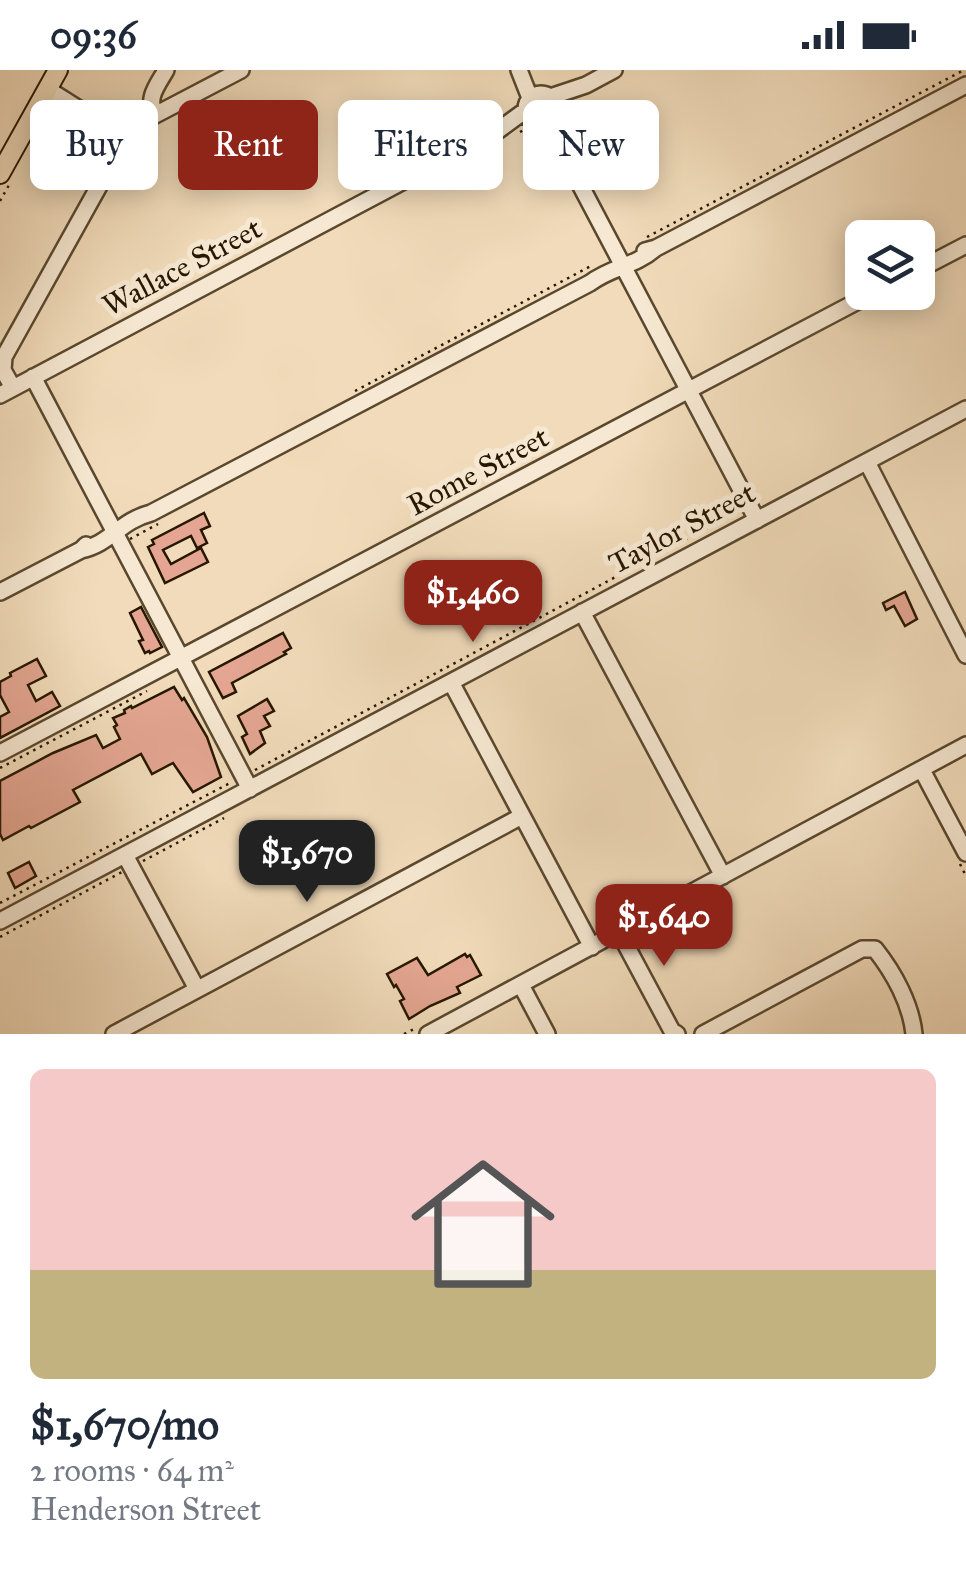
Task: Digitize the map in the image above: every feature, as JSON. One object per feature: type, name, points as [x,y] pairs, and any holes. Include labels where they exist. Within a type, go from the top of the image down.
[{"type":"main road","points":[[0,174],[58,70]]},
{"type":"street","points":[[150,100],[166,70]]},
{"type":"street","points":[[158,113],[241,70]]},
{"type":"street","points":[[520,70],[532,100]]},
{"type":"street","name":"Wallace Street","points":[[560,100],[614,70]]},
{"type":"street","points":[[0,592],[102,543],[115,532],[139,524],[151,513],[590,275],[623,265],[648,244],[966,85]]},
{"type":"street","points":[[47,89],[66,100]]},
{"type":"street","name":"Wallace Street","points":[[6,392],[523,119]]},
{"type":"street","points":[[6,392],[4,357],[97,190]]},
{"type":"street","points":[[583,190],[753,513]]},
{"type":"street","points":[[935,261],[966,245]]},
{"type":"street","name":"Rome Street","points":[[0,754],[845,308]]},
{"type":"street","points":[[33,377],[247,782]]},
{"type":"street","name":"Taylor Street","points":[[0,921],[124,855],[247,782],[451,682],[582,612],[753,513],[866,462],[966,409]]},
{"type":"street","points":[[866,462],[966,655]]},
{"type":"street","points":[[582,612],[724,876]]},
{"type":"street","points":[[451,682],[592,946]]},
{"type":"street","points":[[428,1034],[966,746]]},
{"type":"street","points":[[922,770],[966,853]]},
{"type":"street","points":[[114,1034],[522,816]]},
{"type":"street","points":[[124,855],[197,989]]},
{"type":"street","points":[[620,932],[677,1034]]},
{"type":"street","points":[[703,1034],[728,1028],[862,949],[876,949],[912,1013],[913,1034]]},
{"type":"street","points":[[521,985],[547,1034]]},
{"type":"path","points":[[648,244],[964,70]]},
{"type":"path","points":[[344,397],[590,275]]},
{"type":"path","points":[[0,902],[247,782],[753,513]]},
{"type":"path","points":[[0,768],[152,688]]},
{"type":"building","points":[[204,513],[210,526],[201,530],[207,543],[197,548],[191,536],[163,550],[171,564],[201,548],[208,562],[165,583],[148,547],[154,544],[152,540]]},
{"type":"building","points":[[905,592],[917,619],[905,626],[894,606],[886,610],[883,603]]},
{"type":"building","points":[[141,607],[162,647],[150,653],[145,653],[139,641],[143,640],[130,613]]},
{"type":"building","points":[[283,633],[291,648],[286,654],[232,683],[236,692],[223,698],[209,672]]},
{"type":"building","points":[[37,659],[46,676],[28,685],[36,701],[52,692],[60,706],[0,738],[0,717],[9,712],[0,695],[0,682]]},
{"type":"building","points":[[174,687],[207,737],[221,777],[193,792],[173,763],[152,774],[141,754],[73,790],[80,802],[3,840],[0,781],[96,735],[103,748],[120,739],[113,718]]},
{"type":"building","points":[[267,699],[274,711],[264,716],[270,726],[260,731],[265,743],[250,754],[242,737],[247,734],[238,716]]},
{"type":"building","points":[[29,862],[36,876],[15,888],[8,873]]},
{"type":"building","points":[[465,954],[470,955],[481,975],[457,987],[460,993],[409,1019],[400,1001],[404,999],[387,974],[417,958],[428,975]]}]
